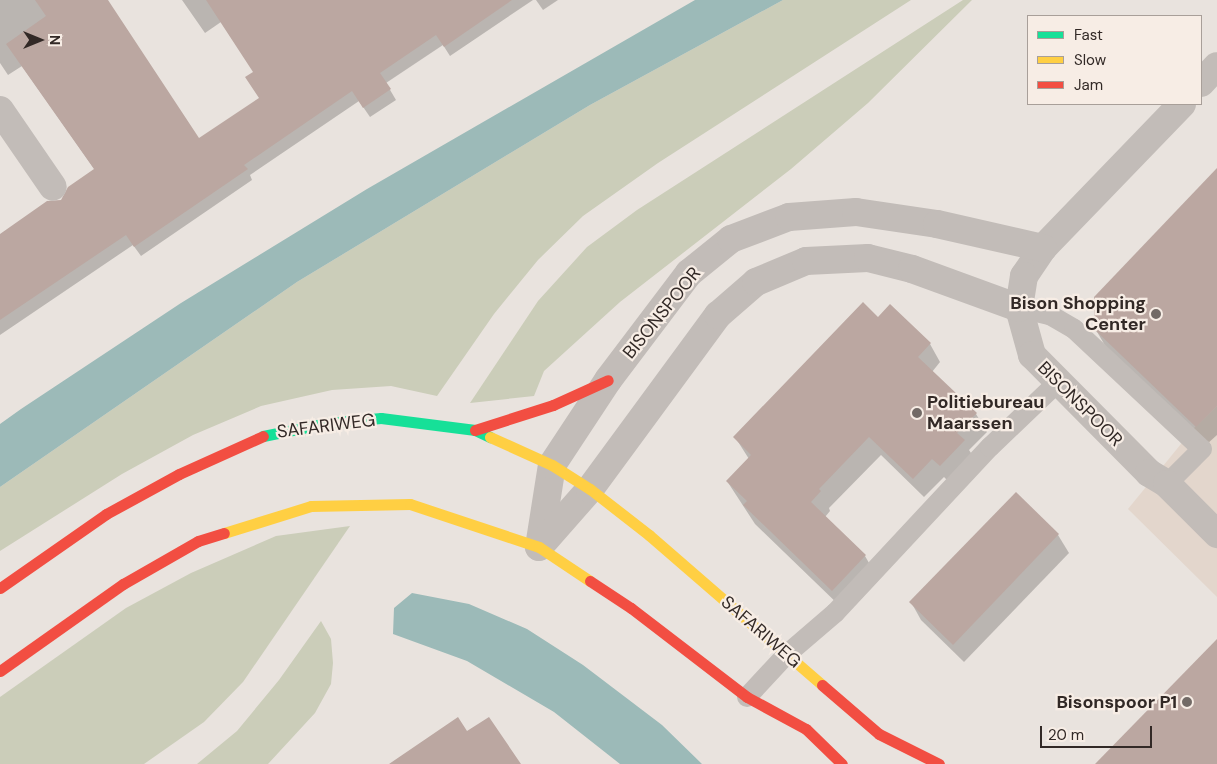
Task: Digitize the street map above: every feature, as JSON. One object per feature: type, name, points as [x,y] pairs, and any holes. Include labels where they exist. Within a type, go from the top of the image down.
[{"type":"street","points":[[1202,82],[1217,66]]},
{"type":"street","name":"BISONSPOOR","points":[[1181,105],[1043,248],[1024,276],[1019,308],[1032,355],[1057,383],[1149,473],[1167,484],[1217,534]]},
{"type":"street","points":[[0,110],[53,187]]},
{"type":"street","name":"BISONSPOOR","points":[[539,547],[552,465],[608,380],[689,273],[731,239],[789,217],[856,212],[938,224],[982,236],[1043,248]]},
{"type":"street","points":[[539,547],[590,489],[718,315],[756,282],[806,261],[868,258],[912,269],[1019,308]]},
{"type":"street","points":[[475,430],[554,405],[608,380]]},
{"type":"street","name":"SAFARIWEG","points":[[0,588],[106,514],[179,474],[268,434],[328,423],[381,418],[475,430],[552,465],[590,489],[649,534],[879,734],[939,764]]},
{"type":"street","points":[[0,671],[123,584],[198,541],[311,506],[410,504],[539,547],[631,608],[747,697],[806,729],[842,764]]},
{"type":"lane","points":[[1019,308],[1050,316],[1074,328],[1202,449],[1167,484]]},
{"type":"lane","points":[[747,697],[786,655],[835,612],[990,446],[1057,383]]},
{"type":"green space","points":[[783,0],[911,0],[658,163],[583,216],[538,260],[494,314],[437,396],[391,386],[332,390],[261,406],[193,435],[122,474],[0,551],[0,487],[297,282],[590,105]]},
{"type":"green space","points":[[963,0],[972,0],[868,103],[791,169],[620,302],[544,371],[534,396],[470,403],[538,301],[587,247],[637,210]]},
{"type":"green space","points":[[350,526],[243,682],[204,722],[144,764],[0,764],[0,697],[126,608],[191,573],[276,536]]},
{"type":"green space","points":[[321,621],[331,639],[333,663],[331,684],[315,713],[268,764],[197,764],[237,731],[279,680]]},
{"type":"shaded area","points":[[1217,406],[1217,597],[1128,509],[1194,428]]},
{"type":"water","points":[[695,0],[783,0],[590,105],[297,282],[0,487],[0,424],[21,409],[181,303],[367,189]]},
{"type":"water","points":[[412,593],[469,604],[527,629],[583,665],[662,725],[702,764],[620,764],[554,712],[467,661],[393,634],[394,608]]},
{"type":"building","points":[[35,0],[108,0],[199,138],[259,98],[245,77],[253,72],[206,0],[512,0],[444,47],[436,35],[380,73],[391,89],[363,108],[352,91],[244,165],[248,169],[134,247],[126,235],[0,320],[0,234],[47,201],[61,200],[68,187],[94,169],[6,44],[46,16]]},
{"type":"building","name":"Bison Shopping Center","points":[[1217,168],[1217,406],[1196,427],[1095,330],[1094,297]]},
{"type":"building","points":[[863,302],[878,317],[890,304],[931,343],[918,357],[977,413],[957,433],[965,440],[940,466],[932,459],[913,479],[869,437],[819,489],[821,491],[811,502],[866,555],[832,591],[743,505],[747,501],[726,481],[751,455],[733,437]]},
{"type":"building","points":[[1016,492],[1059,534],[953,645],[909,602]]},
{"type":"building","name":"Bisonspoor P1","points":[[1217,639],[1217,764],[1095,764]]},
{"type":"building","points":[[458,717],[467,731],[489,717],[521,764],[389,764]]},
{"type":"traffic: fast","points":[[263,436],[327,423],[381,418],[475,430],[490,437]]},
{"type":"traffic: slow","points":[[490,437],[552,465],[590,489],[649,535],[822,685]]},
{"type":"traffic: slow","points":[[224,533],[311,506],[410,504],[539,547],[590,581]]},
{"type":"traffic: jam","points":[[475,430],[553,405],[608,380]]},
{"type":"traffic: jam","points":[[0,588],[106,514],[179,474],[263,436]]},
{"type":"traffic: jam","points":[[0,671],[123,584],[198,541],[224,533]]},
{"type":"traffic: jam","points":[[590,581],[631,608],[747,697],[806,729],[842,764]]},
{"type":"traffic: jam","points":[[822,685],[879,734],[939,764]]},
{"type":"place","name":"Bison Shopping Center","points":[[1156,314]]},
{"type":"place","name":"Politiebureau Maarssen","points":[[917,413]]},
{"type":"place","name":"Bisonspoor P1","points":[[1187,702]]}]
